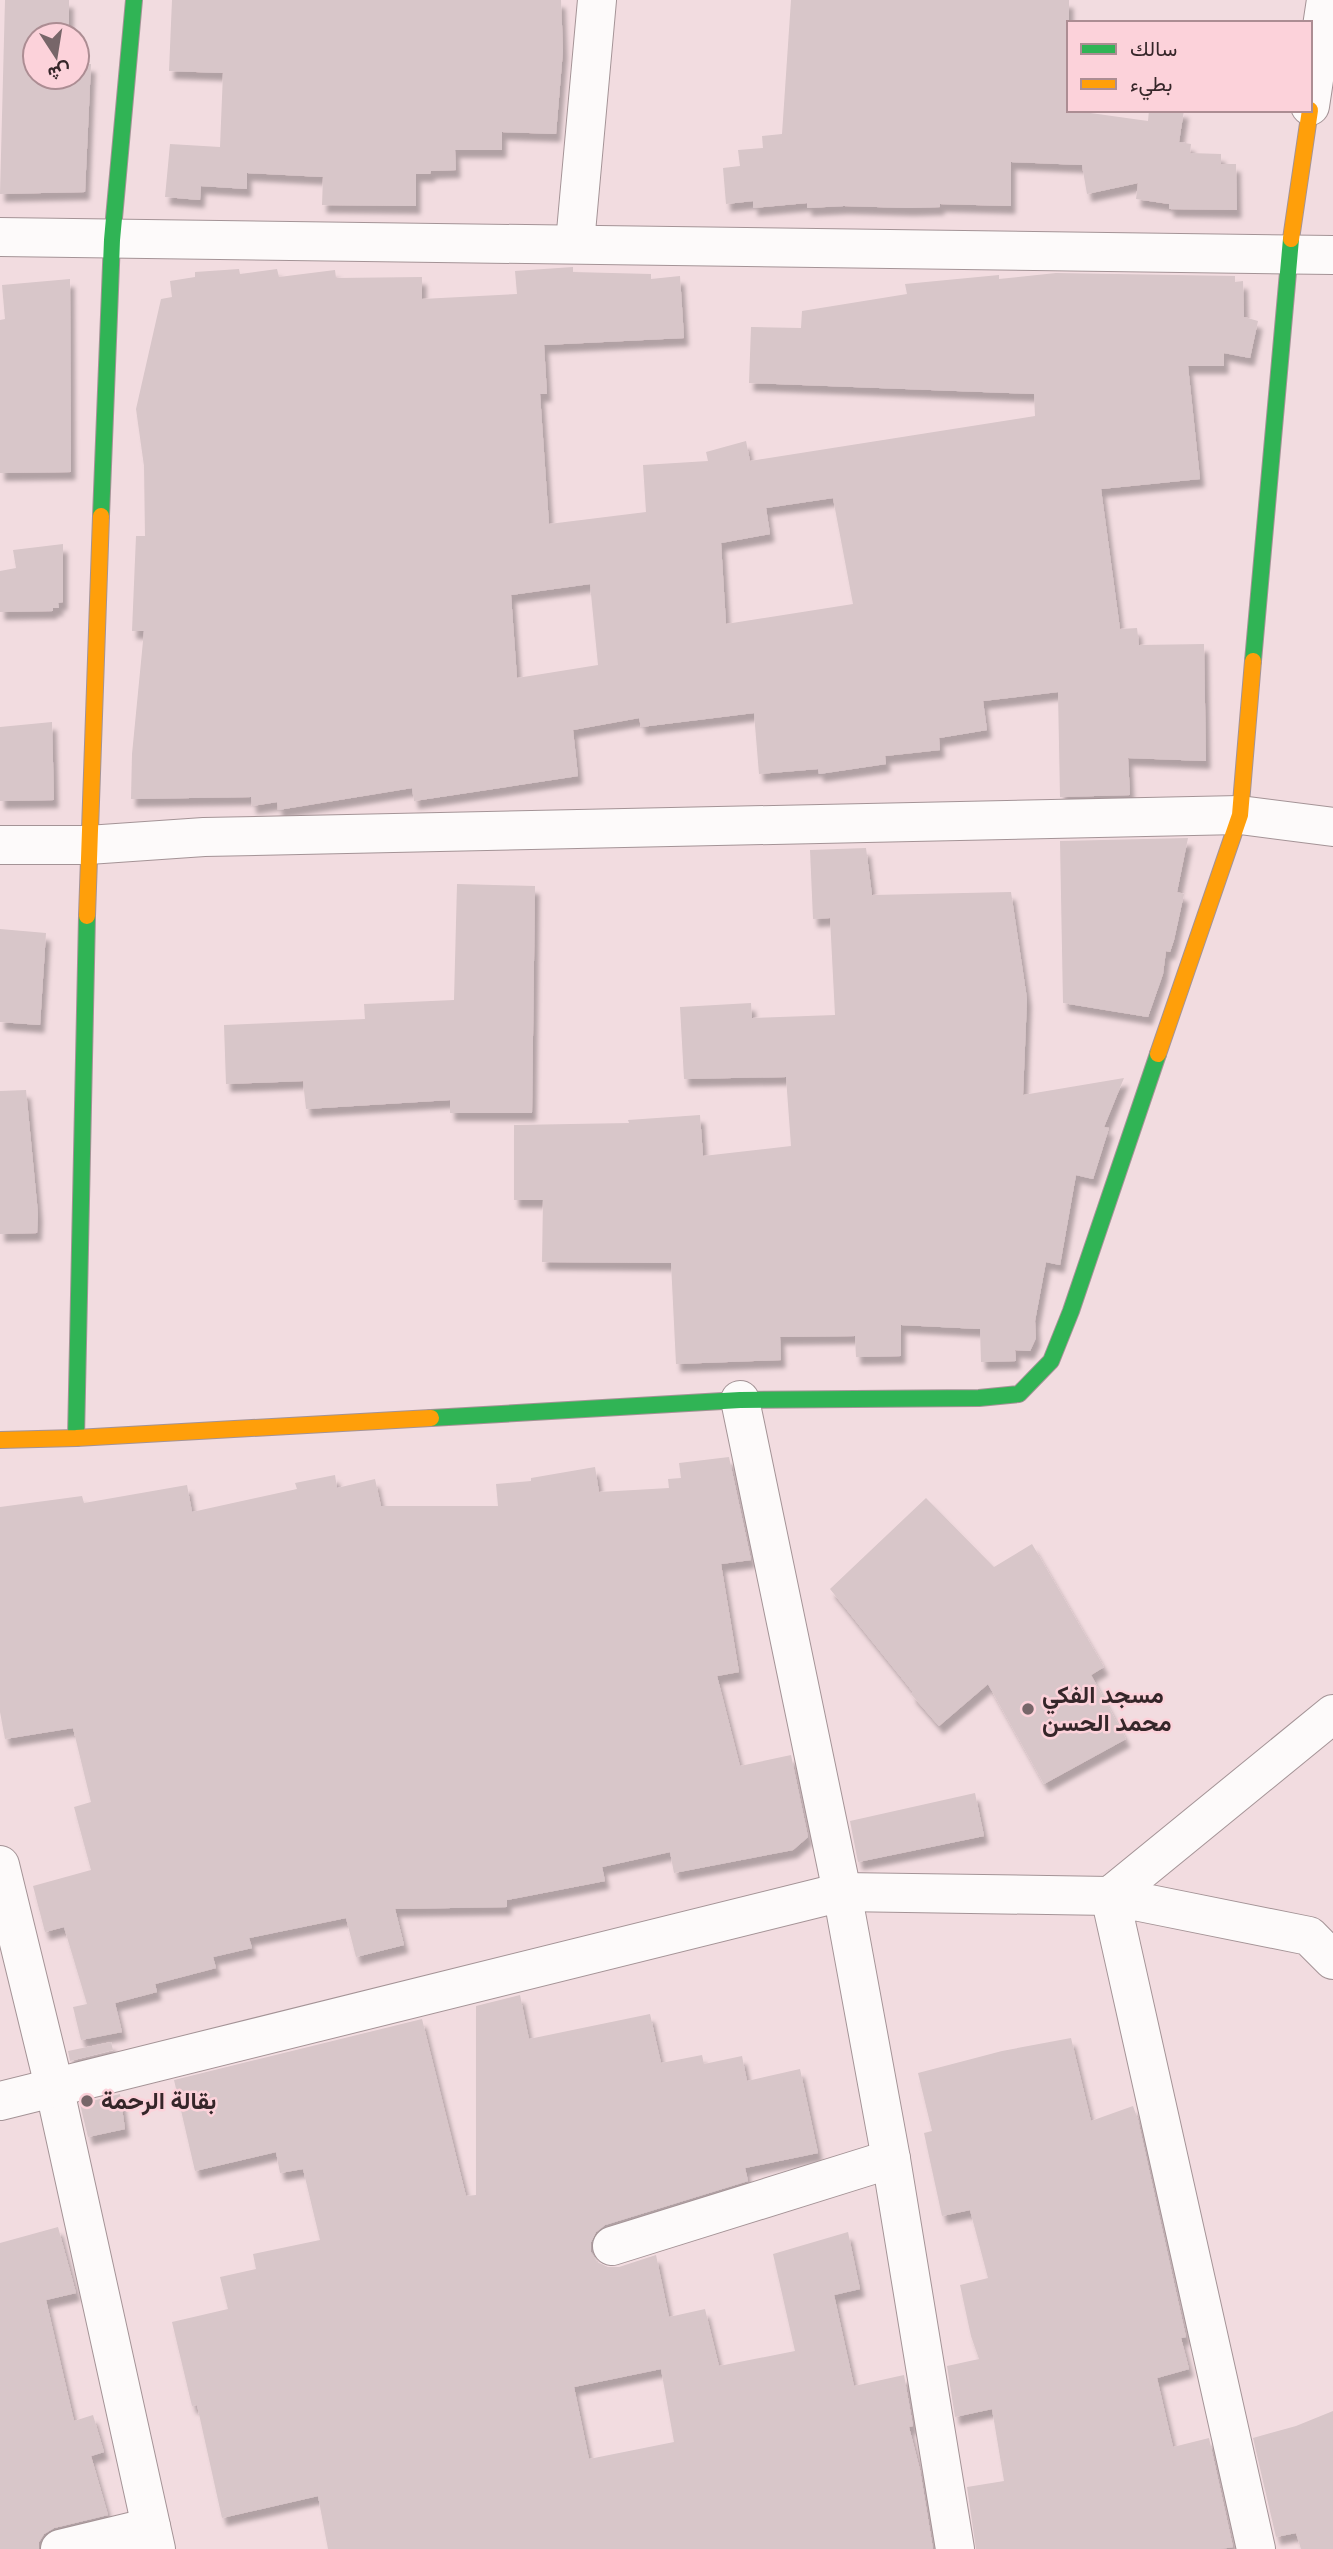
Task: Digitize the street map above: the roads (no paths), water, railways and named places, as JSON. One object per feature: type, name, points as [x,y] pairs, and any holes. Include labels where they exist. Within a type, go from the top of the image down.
[{"type":"street","points":[[76,1438],[88,845],[112,240],[134,0]]},
{"type":"street","points":[[575,243],[597,0]]},
{"type":"street","points":[[1312,94],[1326,0]]},
{"type":"street","points":[[0,1440],[76,1438],[740,1400],[979,1398],[1019,1394],[1051,1361],[1071,1311],[1240,815],[1289,253],[1309,112]]},
{"type":"street","points":[[0,237],[1333,255]]},
{"type":"street","points":[[0,845],[88,845],[204,837],[1240,815],[1333,827]]},
{"type":"street","points":[[740,1400],[842,1892],[891,2159],[955,2549]]},
{"type":"street","points":[[1110,1896],[1333,1714]]},
{"type":"street","points":[[0,1865],[54,2086],[154,2538],[60,2549]]},
{"type":"street","points":[[0,2101],[842,1892],[1110,1896],[1310,1936],[1333,1960]]},
{"type":"street","points":[[1110,1896],[1256,2549]]},
{"type":"street","points":[[612,2246],[891,2159]]},
{"type":"place","name":"مسجد الفكي محمد الحسن","points":[[1028,1709]]},
{"type":"place","name":"بقالة الرحمة","points":[[87,2101]]}]
